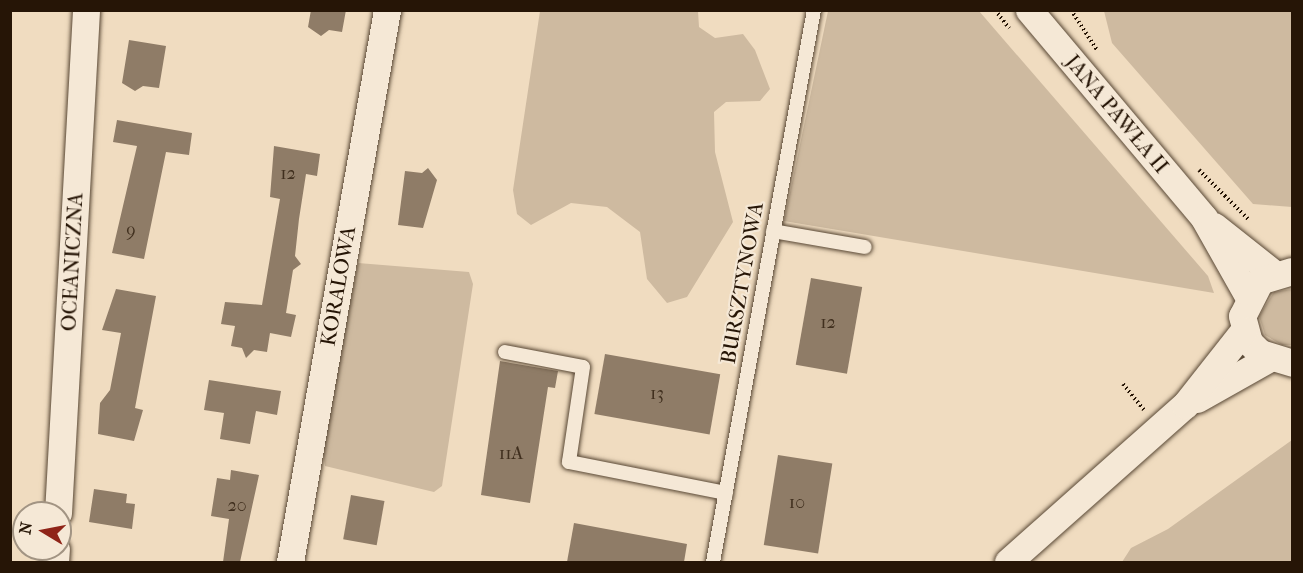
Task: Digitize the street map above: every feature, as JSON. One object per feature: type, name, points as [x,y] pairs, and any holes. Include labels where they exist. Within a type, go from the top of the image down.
[{"type":"street","name":"OCEANICZNA","points":[[59,501],[86,10]]},
{"type":"street","name":"KORALOWA","points":[[290,562],[387,10]]},
{"type":"street","name":"JANA PAWŁA II","points":[[1029,10],[1204,218],[1248,296]]},
{"type":"street","name":"JANA PAWŁA II","points":[[1204,218],[1283,272]]},
{"type":"street","points":[[1008,562],[1185,405],[1244,330],[1248,296],[1283,272]]},
{"type":"street","points":[[1185,405],[1280,361],[1244,330]]},
{"type":"lane","name":"BURSZTYNOWA","points":[[713,562],[814,10]]},
{"type":"lane","points":[[773,231],[864,247]]},
{"type":"lane","points":[[506,352],[583,367],[569,462],[726,493]]},
{"type":"path","points":[[1071,10],[1105,60]]},
{"type":"path","points":[[1196,168],[1254,225]]},
{"type":"path","points":[[1123,384],[1158,430]]},
{"type":"shaded area","points":[[540,11],[698,11],[699,27],[715,38],[743,34],[755,50],[770,89],[760,101],[726,102],[714,112],[715,152],[733,222],[687,297],[667,303],[647,279],[640,232],[607,207],[571,203],[531,225],[517,214],[513,190]]},
{"type":"shaded area","points":[[828,11],[979,11],[1208,276],[1214,293],[784,221]]},
{"type":"shaded area","points":[[1104,11],[1292,11],[1292,207],[1253,204],[1112,43]]},
{"type":"shaded area","points":[[358,263],[469,272],[473,284],[442,486],[434,492],[325,466],[322,446]]},
{"type":"shaded area","points":[[1292,289],[1292,345],[1282,345],[1265,335],[1259,316],[1274,292]]},
{"type":"shaded area","points":[[1292,440],[1292,562],[1122,562],[1131,548],[1168,529]]},
{"type":"building","points":[[311,10],[346,10],[342,32],[329,30],[321,36],[308,27]]},
{"type":"building","points":[[129,40],[166,46],[159,88],[143,86],[135,91],[122,83]]},
{"type":"building","points":[[117,120],[192,133],[189,155],[166,152],[144,259],[112,253],[137,146],[113,142]]},
{"type":"building","points":[[274,146],[320,154],[317,176],[306,174],[295,256],[301,264],[293,270],[286,313],[296,315],[291,337],[270,333],[267,352],[254,350],[246,358],[242,348],[231,346],[235,326],[221,324],[225,302],[262,305],[280,199],[270,197]]},
{"type":"building","points":[[428,168],[437,180],[423,228],[398,225],[405,171],[422,173]]},
{"type":"building","points":[[811,278],[862,287],[847,374],[796,365]]},
{"type":"building","points":[[116,289],[156,296],[135,408],[143,410],[134,441],[98,434],[100,403],[110,390],[121,333],[102,330]]},
{"type":"building","points":[[605,354],[720,374],[710,434],[594,414]]},
{"type":"building","points":[[500,361],[558,371],[555,388],[548,387],[530,503],[481,495]]},
{"type":"building","points":[[209,380],[281,391],[277,415],[256,411],[250,444],[220,439],[224,413],[204,410]]},
{"type":"building","points":[[778,455],[832,464],[818,553],[764,545]]},
{"type":"building","points":[[231,470],[259,475],[240,562],[223,562],[229,519],[211,516],[217,478],[230,480]]},
{"type":"building","points":[[94,489],[127,494],[126,503],[135,504],[132,529],[89,522]]},
{"type":"building","points":[[351,495],[384,501],[377,545],[343,539]]},
{"type":"building","points":[[574,523],[687,544],[684,562],[567,562]]}]
